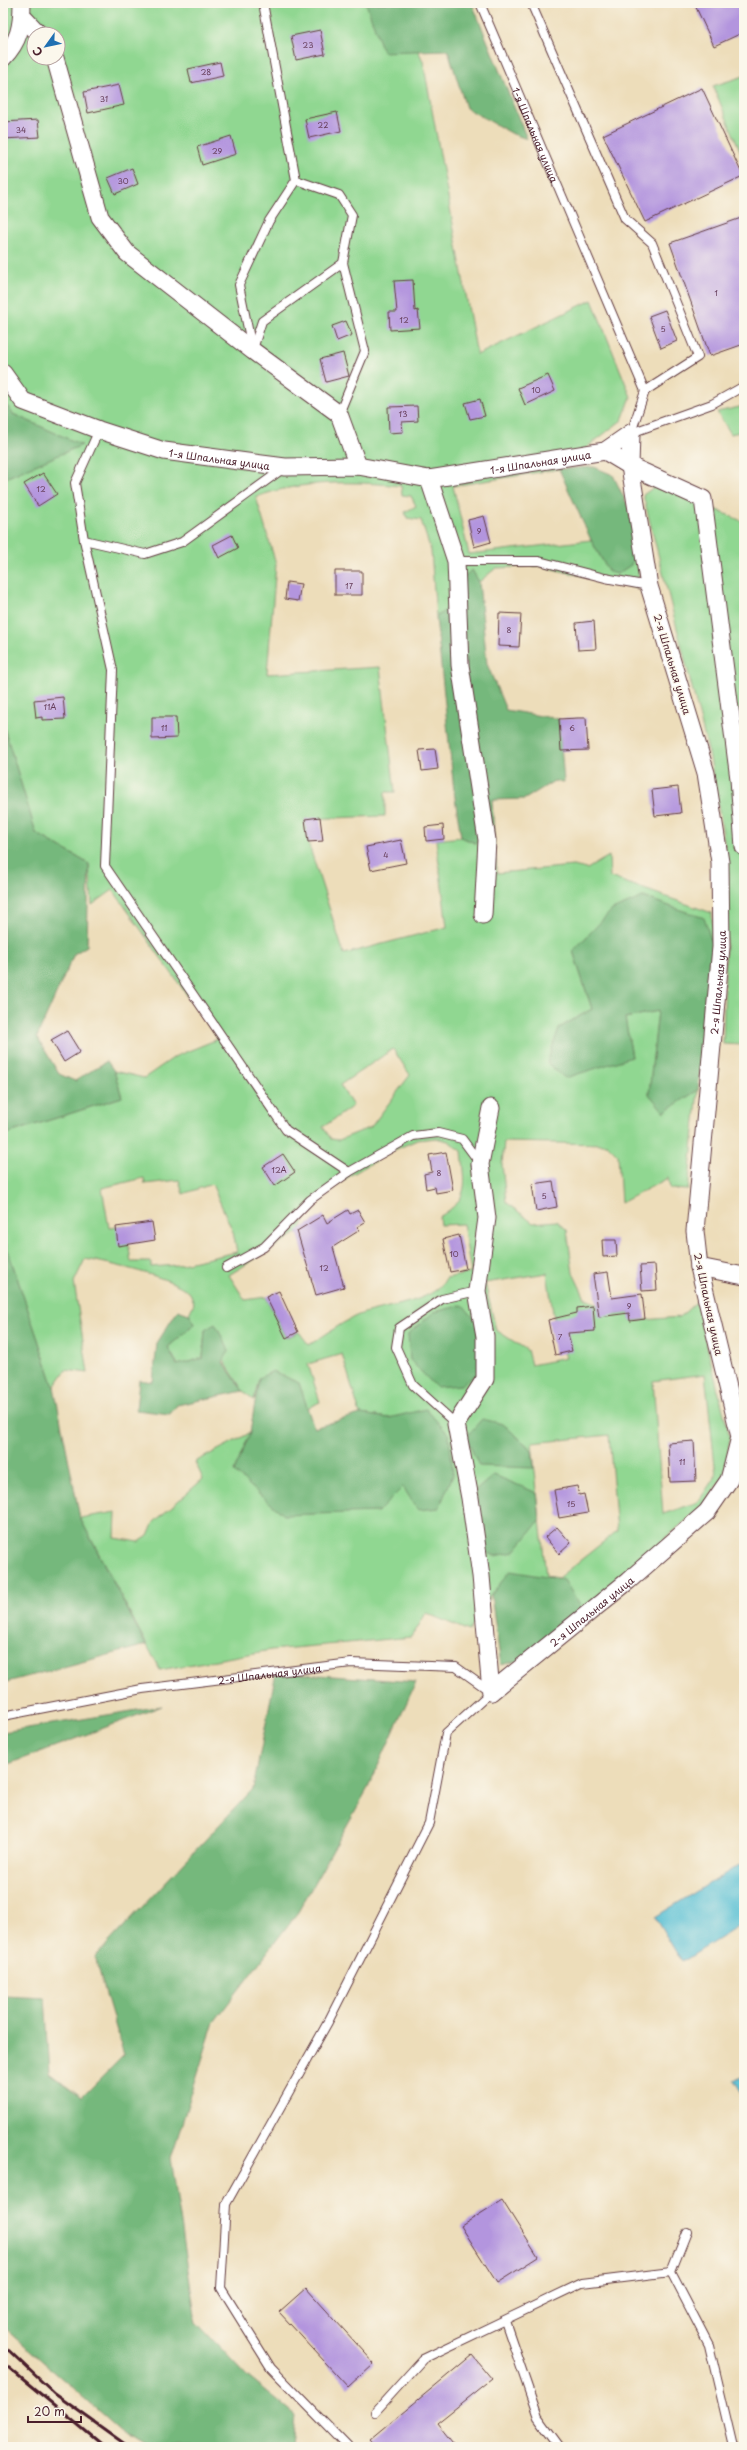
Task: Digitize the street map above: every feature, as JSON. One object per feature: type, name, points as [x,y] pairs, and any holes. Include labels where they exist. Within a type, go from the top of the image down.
[{"type":"street","points":[[22,10],[33,26]]},
{"type":"street","points":[[3,58],[16,45],[22,10]]},
{"type":"street","points":[[57,66],[100,217],[127,253],[253,351],[339,414],[358,466]]},
{"type":"street","name":"1-я Шпальная улица","points":[[3,373],[24,400],[99,430],[164,451],[285,467],[358,466],[429,479],[605,451],[631,433]]},
{"type":"street","name":"2-я Шпальная улица","points":[[491,1692],[628,1581],[707,1512],[729,1480],[740,1437],[699,1267],[695,1231],[721,947],[720,862],[706,773],[648,586],[630,466],[631,433]]},
{"type":"street","points":[[605,451],[630,466],[703,499],[736,757],[744,847]]},
{"type":"street","points":[[429,479],[456,561],[460,665],[487,840],[483,915]]},
{"type":"street","points":[[491,1108],[480,1164],[487,1218],[477,1291],[485,1336],[485,1379],[456,1424],[470,1498],[481,1576],[491,1692]]},
{"type":"street","points":[[699,1267],[744,1276]]},
{"type":"lane","points":[[253,351],[239,285],[269,221],[296,180],[263,3]]},
{"type":"lane","name":"1-я Шпальная улица","points":[[480,3],[645,391]]},
{"type":"lane","points":[[531,3],[625,219],[652,242],[698,357],[645,391],[631,433]]},
{"type":"lane","points":[[296,180],[339,195],[352,215],[343,263],[365,351],[339,414]]},
{"type":"lane","points":[[253,351],[262,321],[343,263]]},
{"type":"lane","points":[[631,433],[712,404],[744,386]]},
{"type":"lane","points":[[99,430],[75,482],[84,540],[113,670],[105,866],[286,1130],[349,1172]]},
{"type":"lane","points":[[84,540],[145,554],[182,542],[285,467]]},
{"type":"lane","points":[[456,561],[539,561],[605,578],[648,586]]},
{"type":"lane","points":[[226,1268],[264,1247],[310,1200],[349,1172],[413,1136],[438,1134],[462,1139],[480,1164]]},
{"type":"lane","points":[[456,1424],[413,1385],[396,1347],[399,1328],[442,1299],[477,1291]]},
{"type":"lane","name":"2-я Шпальная улица","points":[[3,1716],[142,1689],[351,1663],[456,1667],[491,1692]]},
{"type":"lane","points":[[348,2447],[271,2368],[221,2288],[226,2204],[328,2022],[429,1823],[446,1733],[491,1692]]},
{"type":"lane","points":[[686,2232],[671,2272],[709,2345],[733,2447]]},
{"type":"lane","points":[[375,2412],[423,2359],[505,2322],[582,2283],[671,2272]]},
{"type":"lane","points":[[505,2322],[538,2416],[560,2447]]},
{"type":"green space","points":[[3,3],[396,3],[423,61],[477,355],[592,300],[631,397],[622,420],[559,469],[453,486],[469,554],[591,540],[609,572],[636,545],[640,589],[539,566],[496,568],[479,582],[472,570],[462,599],[436,617],[431,551],[421,520],[407,518],[405,512],[416,506],[411,496],[402,495],[401,486],[365,483],[328,483],[291,487],[256,497],[276,564],[267,674],[380,667],[395,792],[385,792],[385,816],[305,819],[308,842],[344,954],[447,927],[436,840],[461,837],[475,843],[494,837],[497,873],[573,866],[587,869],[609,856],[610,877],[712,913],[713,946],[703,918],[643,897],[573,951],[592,1009],[559,1028],[632,1057],[625,1018],[658,1011],[649,1094],[664,1111],[698,1090],[688,1190],[670,1189],[668,1178],[621,1203],[618,1155],[607,1144],[504,1142],[502,1164],[506,1202],[533,1223],[557,1221],[567,1230],[573,1273],[585,1298],[615,1315],[629,1313],[631,1321],[680,1317],[696,1302],[730,1438],[724,1476],[703,1506],[583,1610],[491,1595],[469,1631],[426,1613],[412,1637],[271,1650],[160,1670],[80,1518],[116,1512],[115,1538],[139,1542],[148,1536],[154,1522],[203,1479],[195,1462],[250,1433],[234,1472],[426,1410],[389,1418],[360,1414],[342,1354],[308,1364],[320,1402],[307,1408],[299,1383],[259,1378],[254,1400],[243,1391],[205,1330],[203,1358],[178,1365],[168,1347],[195,1324],[189,1314],[194,1303],[189,1292],[181,1286],[155,1276],[124,1267],[85,1259],[74,1282],[88,1373],[66,1370],[54,1387],[3,1236],[3,1135],[122,1097],[114,1071],[144,1078],[176,1056],[218,1039],[113,890],[92,905],[89,864],[36,833],[3,724],[3,479],[81,445],[13,414],[3,401]],"holes":[[[393,1049],[410,1075],[371,1127],[339,1140],[331,1139],[323,1127],[353,1106],[340,1085]],[[436,1138],[448,1141],[462,1151],[464,1189],[457,1203],[439,1217],[440,1225],[463,1224],[471,1273],[446,1278],[440,1287],[430,1294],[418,1299],[354,1317],[342,1323],[309,1345],[299,1332],[286,1338],[266,1297],[245,1300],[229,1275],[300,1231],[311,1203],[351,1175],[392,1151],[417,1140]],[[144,1178],[145,1184],[179,1180],[183,1194],[212,1184],[233,1232],[237,1252],[178,1265],[151,1267],[151,1262],[131,1262],[126,1226],[109,1228],[102,1188]],[[547,1273],[554,1319],[566,1358],[531,1365],[527,1350],[496,1330],[485,1283]],[[705,1374],[716,1475],[698,1502],[663,1514],[653,1381]],[[503,1424],[532,1450],[534,1468]],[[609,1435],[617,1531],[558,1578],[546,1576],[532,1443]]]},
{"type":"green space","points":[[366,3],[472,3],[527,139],[513,134],[466,108],[448,50],[383,52]]},
{"type":"green space","points":[[744,76],[744,160],[713,86]]},
{"type":"green space","points":[[3,401],[13,414],[82,445],[3,479]]},
{"type":"green space","points":[[744,406],[744,431],[731,434],[717,412]]},
{"type":"green space","points":[[594,467],[613,475],[628,506],[636,545],[631,565],[617,574],[609,572],[591,540],[559,469]]},
{"type":"green space","points":[[658,484],[744,522],[744,1045],[723,1044],[728,865],[710,758],[643,495]]},
{"type":"green space","points":[[472,570],[479,582],[487,664],[506,710],[559,719],[564,782],[554,781],[525,799],[492,800],[494,837],[475,843],[461,837],[454,791],[436,617],[461,599],[462,578]]},
{"type":"green space","points":[[3,724],[36,833],[89,864],[87,946],[74,954],[37,1037],[59,1074],[75,1081],[107,1061],[114,1071],[122,1097],[3,1135]]},
{"type":"green space","points":[[643,897],[704,918],[713,946],[698,1090],[664,1112],[649,1094],[658,1011],[625,1018],[632,1057],[565,1078],[547,1063],[559,1028],[592,1009],[573,951],[612,910]]},
{"type":"green space","points":[[3,1236],[54,1387],[80,1518],[146,1645],[3,1683]]},
{"type":"green space","points":[[463,1305],[477,1322],[480,1372],[461,1385],[436,1387],[410,1360],[408,1334],[434,1312]]},
{"type":"green space","points":[[178,1310],[189,1314],[195,1324],[168,1347],[177,1365],[203,1358],[205,1330],[215,1324],[229,1350],[223,1362],[243,1391],[177,1405],[170,1414],[136,1410],[139,1380],[153,1382],[157,1343]]},
{"type":"green space","points":[[273,1371],[299,1383],[314,1428],[360,1414],[389,1418],[426,1409],[449,1435],[453,1475],[439,1508],[418,1510],[403,1487],[378,1512],[284,1515],[234,1472],[250,1433],[259,1378]]},
{"type":"green space","points":[[482,1419],[503,1424],[532,1450],[534,1468],[479,1466],[466,1437]]},
{"type":"green space","points":[[494,1475],[537,1493],[540,1520],[514,1552],[496,1556],[483,1551],[475,1491]]},
{"type":"green space","points":[[510,1571],[564,1580],[583,1610],[523,1660],[501,1665],[491,1595]]},
{"type":"green space","points":[[276,1672],[416,1682],[368,1788],[298,1912],[214,2022],[171,2158],[196,2322],[247,2376],[295,2415],[292,2447],[146,2447],[123,2433],[3,2326],[3,1996],[45,1998],[50,2073],[82,2097],[124,2055],[95,1957],[253,1789]]},
{"type":"green space","points":[[162,1706],[3,1766],[3,1732]]},
{"type":"water","points":[[744,1862],[744,1923],[682,1962],[655,1917]]},
{"type":"water","points":[[744,2075],[744,2099],[733,2081]]},
{"type":"building","points":[[694,3],[744,3],[744,32],[714,46]]},
{"type":"building","points":[[320,30],[325,54],[296,60],[291,36]]},
{"type":"building","points":[[220,62],[223,76],[191,83],[188,69]]},
{"type":"building","points":[[119,85],[124,105],[88,113],[84,92]]},
{"type":"building","points":[[702,88],[743,176],[645,222],[603,135]]},
{"type":"building","points":[[337,112],[341,131],[309,138],[305,119]]},
{"type":"building","points":[[38,120],[40,137],[3,139],[3,122]]},
{"type":"building","points":[[231,136],[236,154],[202,165],[197,147]]},
{"type":"building","points":[[132,168],[138,184],[115,194],[108,178]]},
{"type":"building","points":[[744,217],[744,344],[710,356],[670,243]]},
{"type":"building","points":[[413,280],[415,311],[418,310],[420,328],[390,330],[389,312],[397,312],[394,281]]},
{"type":"building","points":[[665,310],[677,341],[661,348],[649,316]]},
{"type":"building","points":[[346,321],[352,335],[337,341],[332,326]]},
{"type":"building","points":[[343,353],[349,376],[326,382],[320,359]]},
{"type":"building","points":[[548,375],[555,391],[525,405],[518,388]]},
{"type":"building","points":[[480,399],[485,416],[470,419],[465,403]]},
{"type":"building","points":[[417,406],[418,421],[402,422],[403,432],[389,433],[388,407]]},
{"type":"building","points":[[43,473],[57,494],[38,506],[24,484]]},
{"type":"building","points":[[484,516],[491,542],[474,547],[468,520]]},
{"type":"building","points":[[232,535],[238,548],[219,558],[213,545]]},
{"type":"building","points":[[335,571],[362,571],[362,595],[335,595]]},
{"type":"building","points":[[287,582],[301,584],[298,601],[285,599]]},
{"type":"building","points":[[499,613],[521,614],[519,647],[498,646]]},
{"type":"building","points":[[594,621],[596,649],[578,650],[576,623]]},
{"type":"building","points":[[63,697],[65,719],[42,720],[42,717],[36,718],[34,700]]},
{"type":"building","points":[[152,717],[176,717],[177,738],[152,739]]},
{"type":"building","points":[[586,718],[588,750],[561,751],[559,719]]},
{"type":"building","points":[[435,749],[438,769],[422,771],[419,750]]},
{"type":"building","points":[[678,787],[681,813],[655,816],[652,790]]},
{"type":"building","points":[[320,817],[323,841],[308,842],[305,819]]},
{"type":"building","points":[[443,825],[444,839],[426,841],[425,827]]},
{"type":"building","points":[[401,840],[406,863],[371,870],[366,847]]},
{"type":"building","points":[[67,1031],[80,1052],[64,1062],[51,1040]]},
{"type":"building","points":[[446,1152],[453,1190],[436,1193],[435,1187],[426,1189],[424,1174],[432,1172],[429,1155]]},
{"type":"building","points":[[283,1154],[295,1172],[275,1186],[263,1167]]},
{"type":"building","points":[[553,1181],[557,1207],[536,1211],[532,1184]]},
{"type":"building","points":[[348,1210],[350,1214],[358,1210],[365,1222],[357,1227],[360,1230],[333,1247],[344,1287],[316,1295],[297,1231],[323,1215],[327,1223]]},
{"type":"building","points":[[152,1222],[155,1240],[118,1246],[116,1227]]},
{"type":"building","points":[[459,1235],[466,1269],[450,1272],[443,1239]]},
{"type":"building","points":[[602,1240],[616,1240],[617,1256],[603,1257]]},
{"type":"building","points":[[655,1265],[657,1290],[642,1291],[640,1266]]},
{"type":"building","points":[[608,1272],[612,1298],[642,1294],[645,1319],[630,1321],[629,1313],[599,1317],[593,1274]]},
{"type":"building","points":[[279,1291],[298,1332],[286,1338],[266,1297]]},
{"type":"building","points":[[593,1306],[595,1331],[568,1333],[572,1351],[555,1355],[548,1320],[577,1313],[577,1308]]},
{"type":"building","points":[[694,1441],[696,1481],[670,1482],[668,1443]]},
{"type":"building","points":[[577,1486],[579,1495],[584,1494],[588,1513],[559,1518],[554,1490]]},
{"type":"building","points":[[557,1527],[571,1543],[559,1554],[545,1537]]},
{"type":"building","points":[[502,2200],[538,2257],[497,2283],[461,2226]]},
{"type":"building","points":[[306,2288],[374,2363],[348,2387],[279,2312]]},
{"type":"building","points":[[472,2355],[492,2379],[437,2423],[456,2447],[378,2447],[371,2439]]},
{"type":"railway","points":[[3,2345],[55,2394],[129,2447]]},
{"type":"railway","points":[[3,2363],[105,2447]]}]
